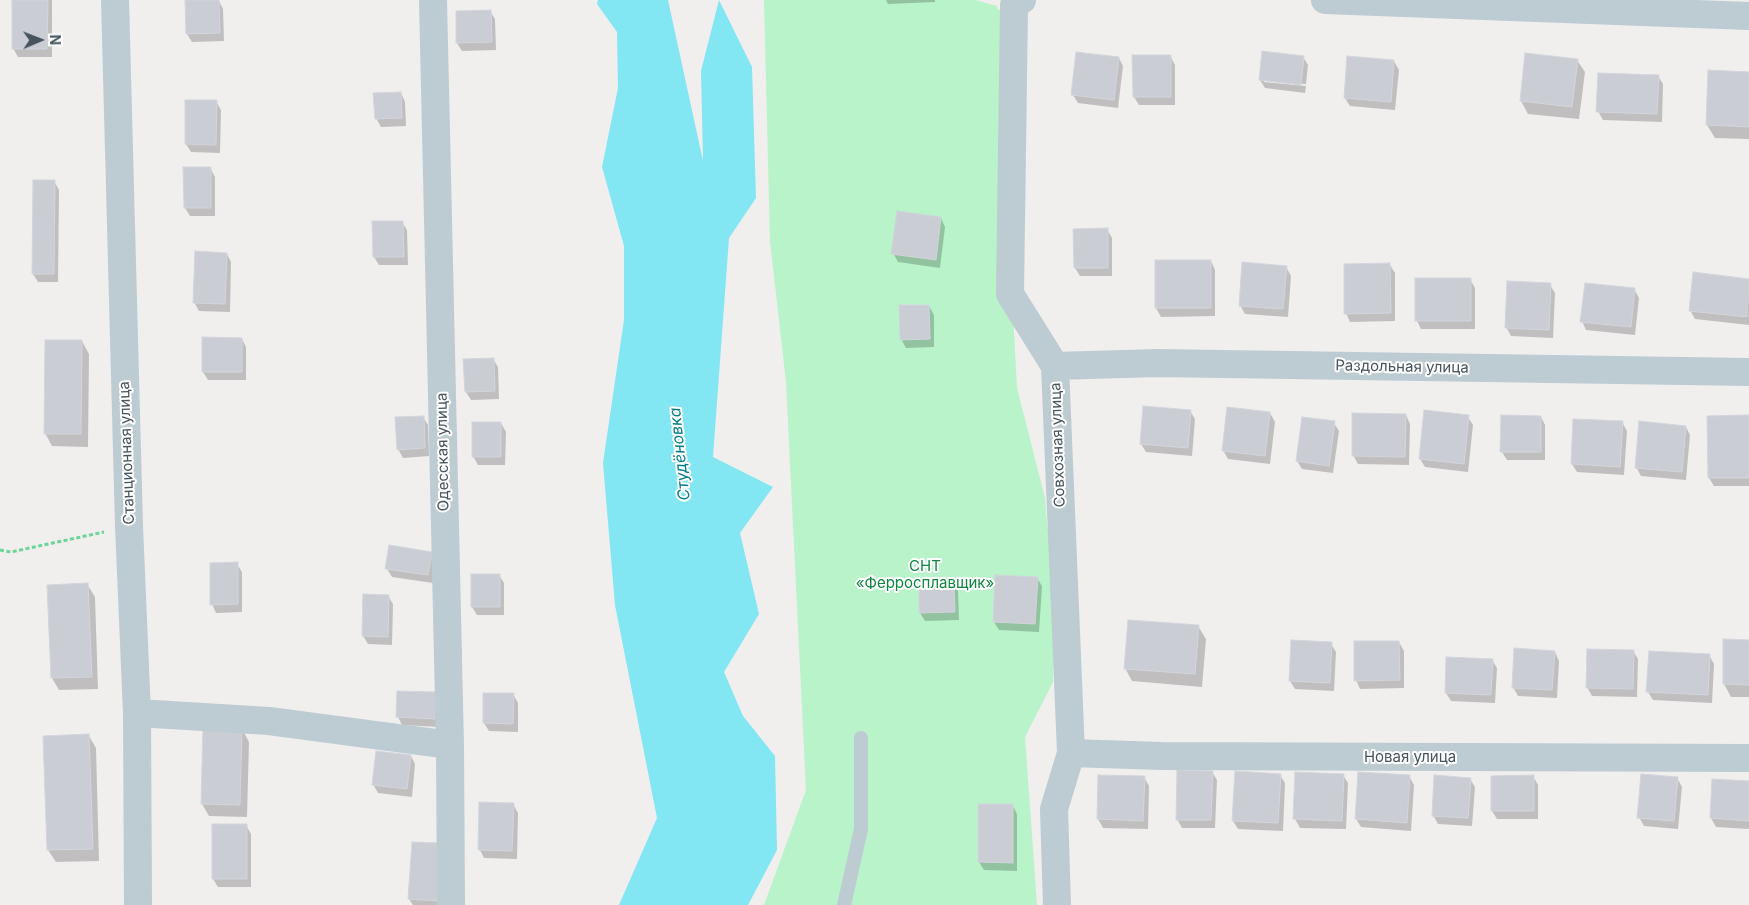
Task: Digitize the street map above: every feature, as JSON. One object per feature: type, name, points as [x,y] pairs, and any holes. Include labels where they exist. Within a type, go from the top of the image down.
[{"type":"street","name":"Станционная улица","points":[[115,0],[129,526],[137,713],[138,905]]},
{"type":"street","name":"Одесская улица","points":[[433,0],[450,746],[451,905]]},
{"type":"street","name":"Совхозная улица","points":[[1022,0],[1014,5],[1010,294],[1055,366],[1070,753],[1054,809],[1057,905]]},
{"type":"street","points":[[1325,0],[1749,16]]},
{"type":"street","name":"Раздольная улица","points":[[1055,366],[1158,363],[1749,372]]},
{"type":"street","points":[[137,713],[269,720],[450,746]]},
{"type":"street","name":"Новая улица","points":[[1070,753],[1161,756],[1749,758]]},
{"type":"lane","points":[[844,905],[861,829],[861,738]]},
{"type":"path","points":[[0,550],[11,552],[129,526]]},
{"type":"green space","name":"СНТ «Ферросплавщик»","points":[[764,0],[975,0],[997,6],[997,9],[1003,11],[1005,165],[1017,388],[1045,498],[1047,526],[1055,542],[1053,682],[1025,737],[1037,905],[764,905],[806,790],[786,382],[770,241]]},
{"type":"water","name":"Студёновка","points":[[598,0],[668,0],[703,161],[701,71],[719,0],[752,67],[756,198],[729,238],[713,457],[773,487],[740,533],[759,614],[724,672],[743,716],[775,756],[777,850],[748,905],[619,905],[657,818],[615,605],[603,463],[624,320],[624,246],[602,167],[618,88],[617,32],[597,4]]},
{"type":"building","points":[[12,0],[48,0],[47,49],[12,49]]},
{"type":"building","points":[[185,0],[219,0],[220,33],[186,34]]},
{"type":"building","points":[[491,10],[492,42],[456,43],[456,11]]},
{"type":"building","points":[[1262,51],[1304,56],[1301,85],[1259,80]]},
{"type":"building","points":[[1076,52],[1119,57],[1114,100],[1071,95]]},
{"type":"building","points":[[1525,53],[1578,59],[1572,107],[1520,101]]},
{"type":"building","points":[[1132,55],[1171,55],[1171,97],[1133,97]]},
{"type":"building","points":[[1347,56],[1394,60],[1391,102],[1344,98]]},
{"type":"building","points":[[1708,70],[1749,72],[1749,127],[1706,125]]},
{"type":"building","points":[[1598,73],[1659,75],[1657,114],[1596,112]]},
{"type":"building","points":[[401,92],[402,118],[375,119],[373,93]]},
{"type":"building","points":[[185,100],[217,100],[216,145],[185,144]]},
{"type":"building","points":[[183,167],[211,167],[211,208],[184,208]]},
{"type":"building","points":[[33,180],[55,180],[54,274],[32,274]]},
{"type":"building","points":[[897,211],[941,217],[936,260],[891,254]]},
{"type":"building","points":[[372,221],[403,221],[404,257],[373,257]]},
{"type":"building","points":[[1108,228],[1108,268],[1074,268],[1073,229]]},
{"type":"building","points":[[195,251],[227,253],[225,304],[193,303]]},
{"type":"building","points":[[1155,260],[1211,260],[1211,308],[1155,308]]},
{"type":"building","points":[[1242,262],[1287,266],[1283,309],[1239,306]]},
{"type":"building","points":[[1390,263],[1391,313],[1344,314],[1344,264]]},
{"type":"building","points":[[1693,272],[1749,279],[1747,317],[1689,311]]},
{"type":"building","points":[[1415,278],[1471,278],[1471,321],[1415,321]]},
{"type":"building","points":[[1507,281],[1551,283],[1549,330],[1505,328]]},
{"type":"building","points":[[1585,283],[1635,288],[1631,327],[1580,322]]},
{"type":"building","points":[[899,305],[929,305],[930,339],[900,340]]},
{"type":"building","points":[[202,337],[242,338],[242,372],[202,372]]},
{"type":"building","points":[[45,340],[82,340],[81,434],[44,434]]},
{"type":"building","points":[[494,358],[495,391],[465,392],[463,359]]},
{"type":"building","points":[[1143,406],[1191,410],[1188,448],[1140,444]]},
{"type":"building","points":[[1227,407],[1270,412],[1265,456],[1222,451]]},
{"type":"building","points":[[1424,410],[1469,415],[1464,464],[1419,459]]},
{"type":"building","points":[[1352,413],[1406,414],[1405,457],[1352,456]]},
{"type":"building","points":[[1501,415],[1541,416],[1541,452],[1500,452]]},
{"type":"building","points":[[1749,415],[1749,478],[1708,478],[1707,416]]},
{"type":"building","points":[[424,416],[425,448],[397,450],[395,417]]},
{"type":"building","points":[[1302,417],[1335,421],[1329,466],[1296,461]]},
{"type":"building","points":[[1573,419],[1623,421],[1620,467],[1571,464]]},
{"type":"building","points":[[1639,421],[1686,426],[1682,472],[1635,468]]},
{"type":"building","points":[[472,422],[501,422],[501,457],[472,457]]},
{"type":"building","points":[[389,545],[432,552],[428,575],[385,569]]},
{"type":"building","points":[[238,562],[238,604],[210,605],[210,563]]},
{"type":"building","points":[[471,574],[500,574],[500,607],[471,607]]},
{"type":"building","points":[[995,575],[1038,577],[1035,624],[993,622]]},
{"type":"building","points":[[954,581],[955,612],[919,613],[919,582]]},
{"type":"building","points":[[88,583],[92,677],[51,678],[47,585]]},
{"type":"building","points":[[363,594],[389,595],[388,637],[362,636]]},
{"type":"building","points":[[1128,620],[1199,625],[1195,674],[1124,669]]},
{"type":"building","points":[[1723,639],[1749,640],[1749,685],[1723,684]]},
{"type":"building","points":[[1291,640],[1332,642],[1330,683],[1289,681]]},
{"type":"building","points":[[1354,641],[1399,641],[1400,680],[1354,681]]},
{"type":"building","points":[[1514,648],[1555,651],[1552,690],[1512,688]]},
{"type":"building","points":[[1587,649],[1634,650],[1633,689],[1586,688]]},
{"type":"building","points":[[1649,651],[1710,654],[1708,695],[1646,692]]},
{"type":"building","points":[[1446,657],[1493,659],[1491,695],[1445,693]]},
{"type":"building","points":[[397,691],[436,692],[435,719],[396,717]]},
{"type":"building","points":[[483,693],[514,693],[513,724],[483,723]]},
{"type":"building","points":[[203,727],[242,728],[240,805],[201,804]]},
{"type":"building","points":[[89,734],[93,849],[47,850],[43,736]]},
{"type":"building","points":[[376,751],[411,755],[407,789],[372,785]]},
{"type":"building","points":[[1177,770],[1213,771],[1211,820],[1176,820]]},
{"type":"building","points":[[1235,771],[1281,774],[1278,823],[1232,821]]},
{"type":"building","points":[[1295,772],[1344,774],[1342,821],[1293,819]]},
{"type":"building","points":[[1358,772],[1410,775],[1407,823],[1355,819]]},
{"type":"building","points":[[1641,774],[1678,777],[1674,821],[1637,818]]},
{"type":"building","points":[[1098,775],[1145,776],[1143,821],[1097,819]]},
{"type":"building","points":[[1434,775],[1471,778],[1468,818],[1432,816]]},
{"type":"building","points":[[1534,775],[1534,811],[1491,811],[1491,776]]},
{"type":"building","points":[[1712,779],[1749,781],[1749,821],[1710,818]]},
{"type":"building","points":[[479,802],[514,803],[512,851],[478,850]]},
{"type":"building","points":[[978,804],[1013,804],[1013,863],[978,862]]},
{"type":"building","points":[[212,824],[247,824],[247,879],[212,879]]},
{"type":"building","points":[[412,842],[441,843],[438,901],[408,899]]}]
